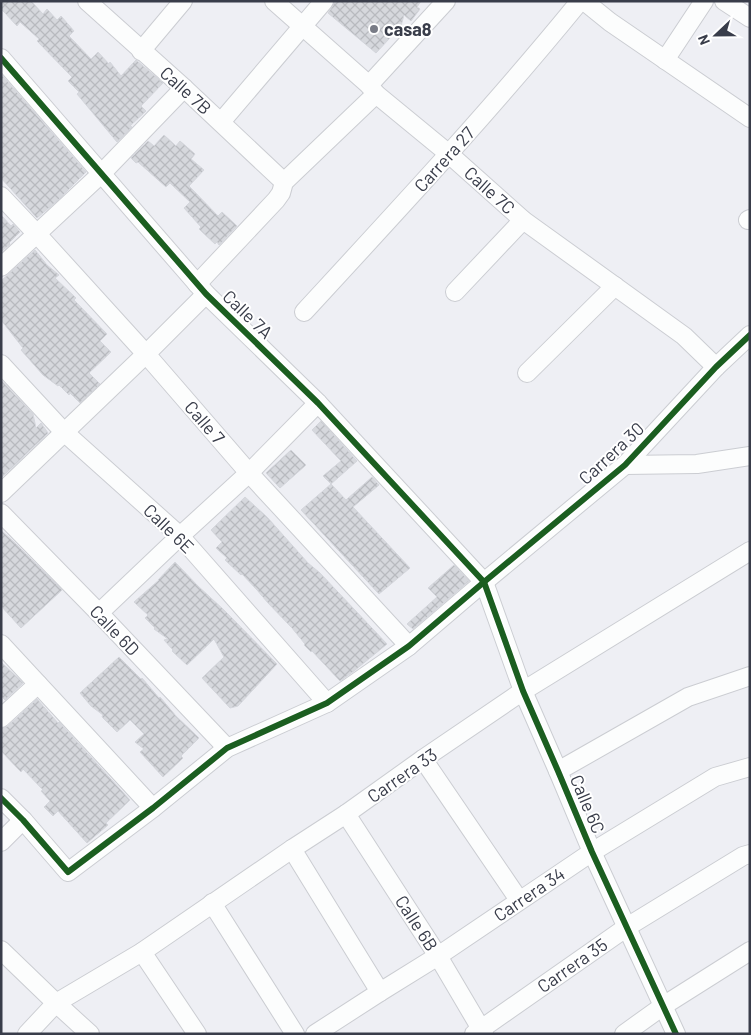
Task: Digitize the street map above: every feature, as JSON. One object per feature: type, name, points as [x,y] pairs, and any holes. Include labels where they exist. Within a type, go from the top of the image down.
[{"type":"street","name":"Calle 7B","points":[[87,1],[184,88],[284,182]]},
{"type":"street","points":[[141,50],[183,1]]},
{"type":"street","name":"Calle 7C","points":[[274,1],[523,220],[684,336],[716,367]]},
{"type":"street","points":[[221,122],[324,1]]},
{"type":"street","points":[[1,493],[146,354],[276,200],[284,182],[373,89],[446,1]]},
{"type":"street","name":"Carrera 27","points":[[304,312],[449,154],[541,49],[580,1]]},
{"type":"street","points":[[584,1],[610,22],[750,118]]},
{"type":"street","points":[[665,60],[704,1]]},
{"type":"street","points":[[724,1],[750,18]]},
{"type":"street","name":"Calle 7A","points":[[1,58],[202,289],[318,404],[484,582]]},
{"type":"street","points":[[1,267],[101,174],[184,88]]},
{"type":"street","name":"Calle 7","points":[[1,196],[146,354],[249,473],[409,646]]},
{"type":"street","points":[[455,292],[523,220]]},
{"type":"street","points":[[527,373],[615,286]]},
{"type":"street","name":"Carrera 30","points":[[24,820],[68,872],[153,808],[227,748],[328,702],[409,646],[625,465],[716,367],[750,335]]},
{"type":"street","name":"Calle 6E","points":[[1,364],[64,432],[180,536],[328,702]]},
{"type":"street","points":[[99,613],[249,473],[318,404]]},
{"type":"street","points":[[625,465],[697,464],[750,456]]},
{"type":"street","name":"Calle 6D","points":[[1,512],[227,748]]},
{"type":"street","name":"Carrera 33","points":[[27,1034],[56,1003],[142,952],[523,692],[749,555]]},
{"type":"street","name":"Calle 6C","points":[[484,582],[523,692],[592,852],[676,1034]]},
{"type":"street","points":[[1,644],[153,808]]},
{"type":"street","points":[[558,771],[688,697],[750,676]]},
{"type":"street","points":[[1,718],[38,684]]},
{"type":"street","points":[[423,759],[520,900]]},
{"type":"street","name":"Carrera 34","points":[[314,1034],[438,956],[592,852],[715,777],[750,767]]},
{"type":"street","points":[[1,798],[24,820],[1,842]]},
{"type":"street","name":"Calle 6B","points":[[346,814],[438,956],[479,1032]]},
{"type":"street","points":[[292,849],[380,992]]},
{"type":"street","name":"Carrera 35","points":[[479,1032],[627,927],[743,856],[750,854]]},
{"type":"street","points":[[212,903],[295,1034]]},
{"type":"street","points":[[1,950],[90,1034]]},
{"type":"street","points":[[624,1034],[663,1006],[750,951]]},
{"type":"street","points":[[142,952],[197,1034]]},
{"type":"building","points":[[1,1],[31,1],[43,14],[47,9],[57,20],[61,16],[74,31],[69,36],[91,59],[98,52],[109,64],[110,62],[121,76],[136,60],[163,83],[141,106],[146,111],[117,142],[77,94],[79,92],[68,81],[72,77],[37,41],[39,39],[20,22],[17,26],[1,9]]},
{"type":"building","points":[[334,1],[421,1],[417,7],[420,9],[411,21],[404,15],[401,26],[376,53],[328,13]]},
{"type":"building","points":[[1,74],[86,172],[37,218],[1,178]]},
{"type":"building","points":[[164,135],[176,146],[180,141],[195,154],[191,159],[204,170],[189,186],[218,216],[222,212],[237,226],[219,245],[217,242],[215,244],[199,229],[201,227],[184,208],[190,202],[170,183],[166,187],[131,158],[148,141],[154,146]]},
{"type":"building","points":[[1,215],[11,226],[13,224],[20,232],[1,252]]},
{"type":"building","points":[[35,250],[47,265],[59,275],[55,278],[76,298],[74,300],[107,334],[100,341],[111,352],[89,373],[100,384],[80,403],[70,393],[69,395],[59,385],[43,375],[21,350],[23,348],[1,320],[1,281]]},
{"type":"building","points":[[1,380],[33,414],[36,428],[41,423],[48,433],[1,478]]},
{"type":"building","points":[[321,421],[357,461],[331,484],[323,476],[341,461],[312,430]]},
{"type":"building","points":[[291,450],[306,465],[280,488],[266,473]]},
{"type":"building","points":[[372,477],[379,485],[353,507],[410,568],[379,594],[301,510],[331,484],[346,500]]},
{"type":"building","points":[[245,497],[267,517],[308,563],[320,573],[387,644],[340,681],[304,645],[292,628],[242,574],[225,560],[227,558],[216,548],[222,542],[211,530]]},
{"type":"building","points":[[1,530],[62,590],[21,628],[1,606]]},
{"type":"building","points":[[175,562],[277,664],[238,706],[230,708],[202,678],[224,657],[214,639],[187,665],[172,651],[164,640],[168,639],[154,629],[145,618],[148,615],[134,602],[159,580]]},
{"type":"building","points":[[454,565],[469,581],[413,629],[407,624],[437,597],[428,588]]},
{"type":"building","points":[[119,657],[142,678],[176,716],[199,738],[181,756],[183,758],[163,777],[140,752],[144,749],[135,742],[144,734],[130,720],[117,732],[102,717],[103,715],[91,706],[80,693]]},
{"type":"building","points":[[1,662],[23,683],[5,700],[1,696]]},
{"type":"building","points":[[37,699],[130,800],[106,823],[108,825],[87,843],[58,811],[53,816],[44,807],[50,801],[41,791],[43,790],[23,769],[21,772],[1,751],[1,728],[8,726]]},
{"type":"cycle path","points":[[1,58],[206,294],[318,403],[484,582],[523,691],[592,852],[676,1034]]},
{"type":"cycle path","points":[[1,798],[23,820],[68,872],[153,808],[227,748],[327,703],[409,646],[625,465],[716,367],[750,335]]},
{"type":"place","name":"casa8","points":[[374,29]]}]
